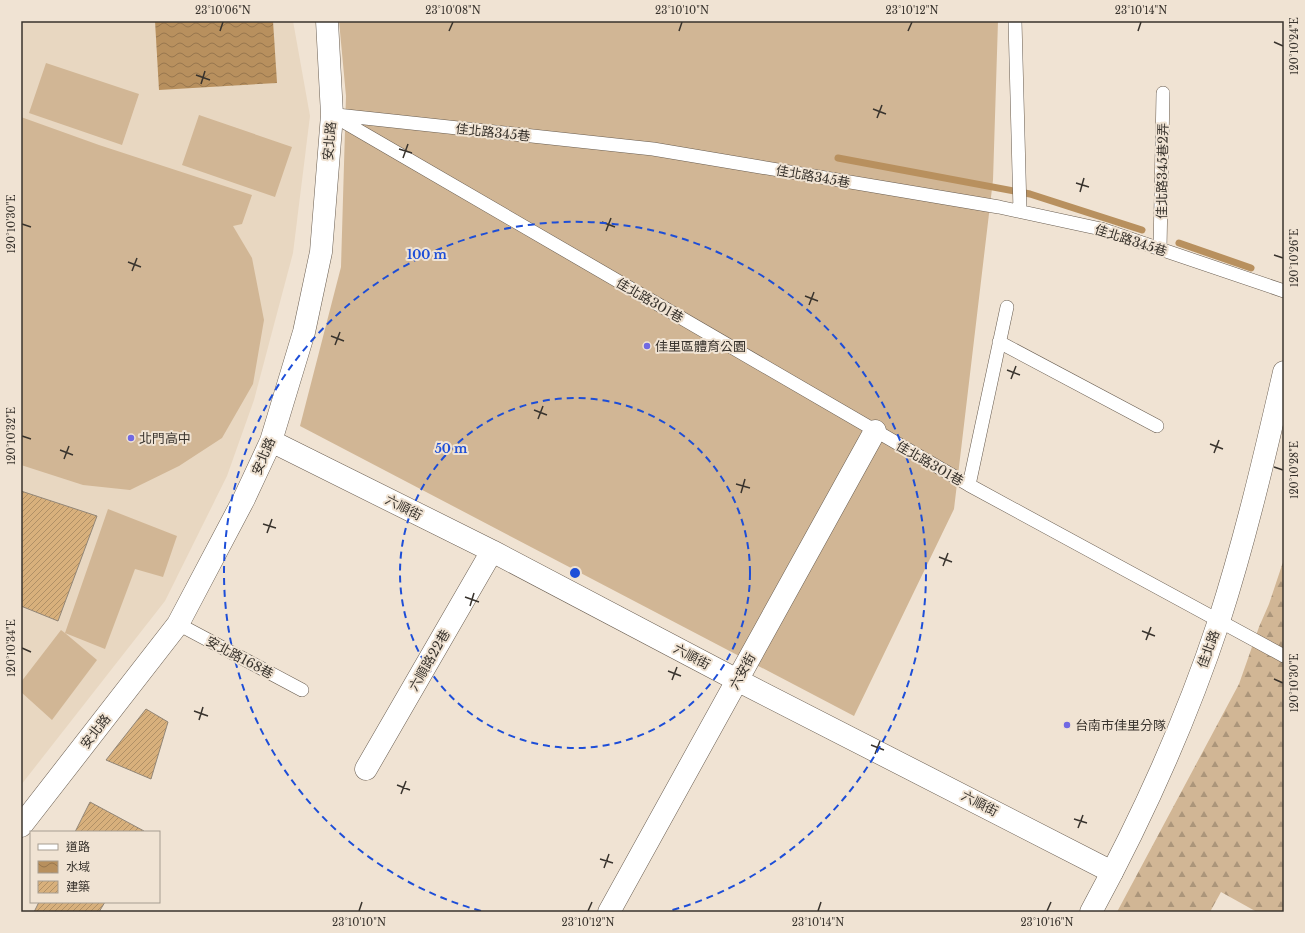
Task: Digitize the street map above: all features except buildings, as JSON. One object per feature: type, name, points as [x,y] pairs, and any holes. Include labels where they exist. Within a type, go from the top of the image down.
[{"type":"street","name":"安北路","points":[[21,826],[178,624],[244,499],[271,441],[304,332],[322,252],[332,115],[327,21]]},
{"type":"street","name":"佳北路","points":[[1091,912],[1112,872],[1180,726],[1219,621],[1256,489],[1284,372]]},
{"type":"street","name":"六安街","points":[[609,912],[875,431]]},
{"type":"street","name":"六順街","points":[[271,441],[492,552],[737,680],[1112,872]]},
{"type":"street","name":"六順路22巷","points":[[366,769],[492,552]]},
{"type":"lane","points":[[1015,21],[1020,211]]},
{"type":"lane","name":"佳北路345巷2弄","points":[[1160,249],[1163,93]]},
{"type":"lane","name":"佳北路345巷","points":[[332,115],[653,149],[1020,211],[1101,229],[1284,291]]},
{"type":"lane","name":"佳北路301巷","points":[[332,115],[969,485],[1284,656]]},
{"type":"lane","name":"佳北路301巷","points":[[969,485],[1006,307]]},
{"type":"lane","points":[[999,342],[1157,426]]},
{"type":"lane","name":"安北路168巷","points":[[178,624],[302,690]]},
{"type":"shaded area","name":"北門高中","points":[[21,21],[293,21],[310,116],[293,253],[254,400],[227,476],[165,601],[21,785]]},
{"type":"green space","name":"佳里區體育公園","points":[[339,21],[998,21],[993,180],[954,509],[854,716],[300,426],[341,267],[346,96]]},
{"type":"green space","points":[[46,63],[139,94],[122,145],[29,113]]},
{"type":"green space","points":[[199,115],[292,147],[275,197],[182,165]]},
{"type":"green space","points":[[21,117],[99,145],[252,195],[242,224],[233,226],[252,258],[264,320],[253,384],[222,438],[179,466],[130,490],[83,485],[21,465]]},
{"type":"green space","points":[[108,509],[177,536],[163,577],[135,569],[105,649],[65,633]]},
{"type":"green space","points":[[1284,559],[1284,912],[1257,912],[1221,892],[1210,912],[1117,912],[1239,684]]},
{"type":"green space","points":[[61,630],[97,660],[52,720],[21,692],[21,682]]},
{"type":"water","points":[[155,21],[273,21],[277,83],[159,90]]},
{"type":"waterway","points":[[838,158],[1030,194],[1142,230]]},
{"type":"waterway","points":[[1179,243],[1251,268]]},
{"type":"place","name":"佳里區體育公園","points":[[647,346]]},
{"type":"place","name":"北門高中","points":[[131,438]]},
{"type":"place","name":"台南市佳里分隊","points":[[1067,725]]}]
